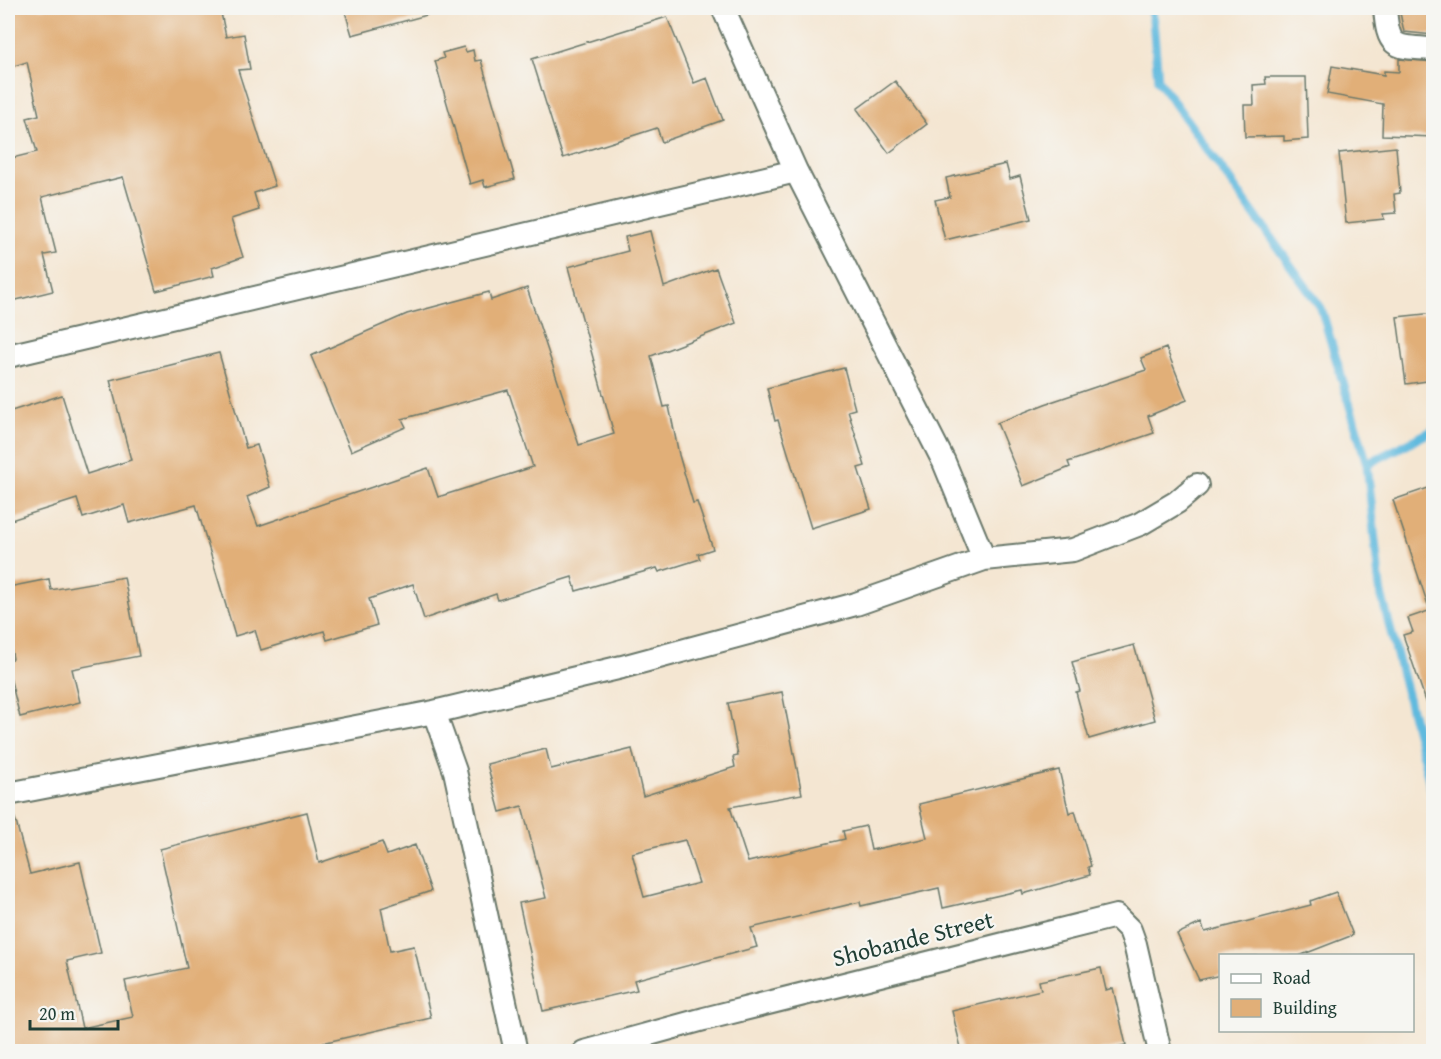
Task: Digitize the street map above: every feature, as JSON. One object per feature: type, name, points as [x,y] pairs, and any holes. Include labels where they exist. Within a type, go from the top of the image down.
[{"type":"street","points":[[723,8],[796,171],[944,462],[984,560]]},
{"type":"street","points":[[1385,8],[1386,26],[1391,40],[1400,47],[1434,49]]},
{"type":"street","points":[[8,356],[796,171]]},
{"type":"street","points":[[8,794],[434,712],[622,667],[856,604],[984,560],[1073,550],[1140,524],[1177,502],[1197,485]]},
{"type":"street","points":[[434,712],[455,771],[516,1052]]},
{"type":"street","name":"Shobande Street","points":[[584,1052],[704,1019],[1116,916],[1130,930],[1135,944],[1160,1052]]},
{"type":"building","points":[[8,8],[220,8],[226,37],[244,34],[250,69],[238,70],[275,186],[254,193],[259,210],[231,219],[243,257],[212,268],[214,276],[156,291],[123,177],[42,197],[56,253],[44,255],[53,291],[8,302],[8,159],[37,152],[27,118],[39,115],[27,62],[14,66],[8,40]]},
{"type":"building","points":[[344,8],[426,8],[427,15],[352,35]]},
{"type":"building","points":[[1399,8],[1434,8],[1434,35],[1404,32]]},
{"type":"building","points":[[667,17],[694,83],[707,78],[723,120],[662,142],[657,128],[563,158],[532,59]]},
{"type":"building","points":[[464,47],[466,52],[473,50],[475,61],[481,60],[515,179],[485,187],[483,180],[470,184],[435,61],[444,58],[442,53]]},
{"type":"building","points":[[1399,59],[1434,62],[1434,137],[1382,135],[1383,104],[1327,94],[1332,66],[1384,75],[1384,71],[1399,72]]},
{"type":"building","points":[[1265,77],[1306,77],[1308,139],[1284,141],[1284,136],[1245,137],[1244,105],[1254,105],[1253,85],[1266,84]]},
{"type":"building","points":[[895,81],[927,124],[889,153],[857,109]]},
{"type":"building","points":[[1396,147],[1400,193],[1394,194],[1396,213],[1383,214],[1384,219],[1346,223],[1339,153]]},
{"type":"building","points":[[1006,164],[1010,179],[1020,176],[1031,219],[945,240],[935,200],[950,197],[946,178]]},
{"type":"building","points":[[650,231],[664,287],[716,268],[736,323],[651,356],[664,407],[669,406],[679,455],[693,503],[697,502],[713,549],[698,554],[700,559],[659,572],[657,568],[576,591],[572,577],[498,600],[496,594],[424,619],[413,584],[369,599],[377,625],[327,640],[324,631],[261,650],[255,630],[235,636],[196,505],[129,523],[124,505],[83,518],[77,499],[8,521],[8,412],[62,395],[87,474],[131,460],[110,380],[219,353],[246,448],[257,445],[270,487],[247,497],[258,526],[428,468],[438,497],[533,467],[508,390],[402,419],[406,427],[351,451],[311,356],[407,314],[489,292],[491,300],[527,288],[579,445],[614,434],[568,267],[628,251],[625,237]]},
{"type":"building","points":[[1434,313],[1434,380],[1406,384],[1397,317]]},
{"type":"building","points":[[1166,348],[1187,400],[1148,416],[1154,433],[1068,462],[1070,467],[1023,486],[997,423],[1045,404],[1146,370],[1141,358]]},
{"type":"building","points":[[844,368],[855,409],[848,411],[865,466],[858,468],[871,509],[811,528],[778,420],[775,421],[767,388]]},
{"type":"building","points":[[1434,486],[1434,607],[1429,608],[1393,500]]},
{"type":"building","points":[[124,577],[139,656],[72,669],[80,702],[20,717],[8,669],[8,660],[13,659],[8,630],[8,587],[49,579],[51,590]]},
{"type":"building","points":[[1434,609],[1434,712],[1430,713],[1403,635],[1413,632],[1408,618]]},
{"type":"building","points":[[1134,645],[1155,720],[1089,739],[1076,692],[1080,691],[1072,662]]},
{"type":"building","points":[[782,692],[802,794],[730,807],[748,862],[845,839],[843,831],[866,826],[871,850],[927,838],[919,804],[1059,770],[1069,813],[1075,811],[1091,866],[1088,867],[1090,875],[1023,894],[1022,890],[943,908],[939,888],[861,906],[860,902],[751,928],[757,947],[634,980],[637,990],[543,1011],[519,903],[546,898],[522,806],[500,812],[487,764],[546,749],[551,769],[632,749],[643,796],[735,767],[733,757],[738,756],[728,703]],"holes":[[[685,840],[699,883],[644,897],[632,853]]]},
{"type":"building","points":[[307,812],[319,863],[382,842],[387,855],[415,845],[431,891],[381,908],[390,951],[414,946],[431,1018],[283,1052],[8,1052],[8,819],[15,818],[30,874],[80,862],[101,953],[67,961],[82,1028],[133,1017],[125,981],[187,968],[160,849]]},
{"type":"building","points":[[1336,892],[1353,935],[1304,954],[1219,954],[1219,975],[1199,980],[1177,934],[1201,923],[1205,932],[1311,905],[1310,901]]},
{"type":"building","points":[[1101,968],[1106,990],[1113,988],[1126,1045],[1093,1052],[962,1052],[952,1011],[1041,990],[1039,981]]},
{"type":"waterway","points":[[1152,8],[1158,80],[1321,308],[1367,464],[1380,589],[1434,799]]},
{"type":"waterway","points":[[1367,464],[1434,430]]}]
